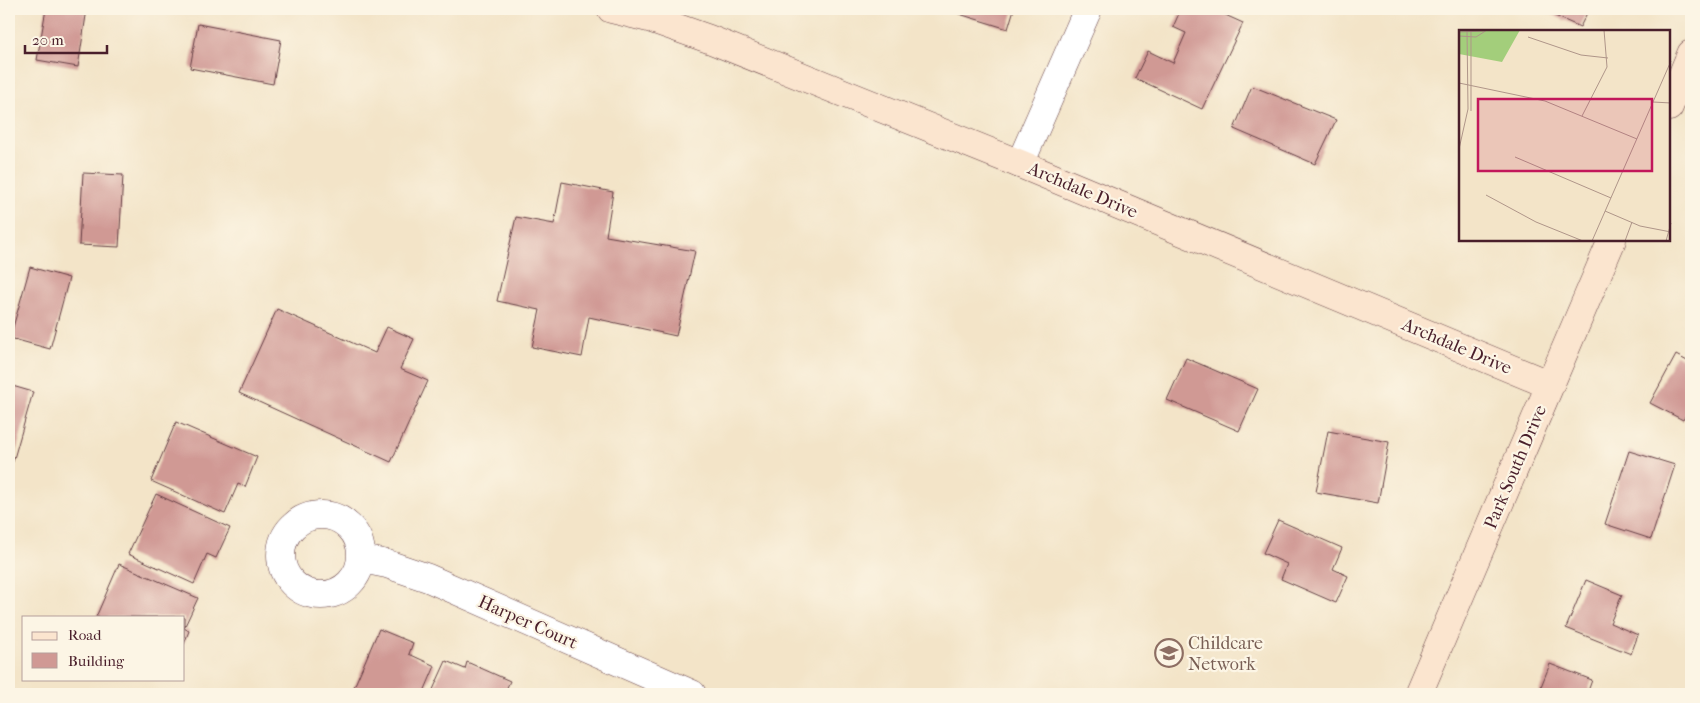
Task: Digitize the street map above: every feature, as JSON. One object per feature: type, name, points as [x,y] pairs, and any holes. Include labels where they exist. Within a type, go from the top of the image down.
[{"type":"street","name":"Archdale Drive","points":[[611,9],[652,19],[709,39],[1020,164],[1550,384]]},
{"type":"street","points":[[1020,164],[1088,9]]},
{"type":"street","points":[[1670,105],[1691,54]]},
{"type":"street","name":"Park South Drive","points":[[1418,694],[1612,241]]},
{"type":"street","name":"Harper Court","points":[[362,560],[387,564],[428,578],[692,694]]},
{"type":"building","points":[[46,9],[87,9],[78,67],[37,60]]},
{"type":"building","points":[[943,9],[1014,9],[1008,29]]},
{"type":"building","points":[[1181,9],[1212,9],[1243,23],[1202,109],[1135,78],[1148,51],[1173,63],[1186,33],[1173,27]]},
{"type":"building","points":[[1539,9],[1589,9],[1580,27]]},
{"type":"building","points":[[198,24],[281,40],[273,84],[190,68]]},
{"type":"building","points":[[1252,86],[1336,120],[1315,164],[1234,129]]},
{"type":"building","points":[[83,173],[123,175],[119,247],[79,245]]},
{"type":"building","points":[[562,182],[613,192],[606,236],[695,251],[676,336],[589,317],[582,357],[532,347],[540,310],[497,301],[516,217],[554,224]]},
{"type":"building","points":[[30,267],[69,278],[50,349],[10,338]]},
{"type":"building","points":[[277,309],[375,353],[387,327],[414,339],[400,369],[428,381],[391,462],[239,393]]},
{"type":"building","points":[[1676,355],[1691,363],[1691,406],[1683,420],[1650,403]]},
{"type":"building","points":[[1186,358],[1258,389],[1239,431],[1167,400]]},
{"type":"building","points":[[9,385],[33,392],[13,462],[9,460]]},
{"type":"building","points":[[176,422],[257,457],[245,487],[238,484],[225,514],[151,481]]},
{"type":"building","points":[[1328,431],[1389,442],[1378,503],[1316,492]]},
{"type":"building","points":[[1629,451],[1675,465],[1651,539],[1605,524]]},
{"type":"building","points":[[156,494],[230,528],[216,558],[207,554],[194,584],[128,554]]},
{"type":"building","points":[[1278,520],[1342,548],[1333,569],[1348,576],[1336,603],[1281,579],[1287,564],[1263,553]]},
{"type":"building","points":[[119,564],[198,598],[185,626],[185,616],[96,616]]},
{"type":"building","points":[[1586,580],[1622,595],[1610,623],[1638,635],[1631,654],[1566,628]]},
{"type":"building","points":[[185,629],[189,631],[185,641]]},
{"type":"building","points":[[379,629],[413,643],[409,654],[435,666],[423,694],[351,694]]},
{"type":"building","points":[[446,661],[465,669],[467,662],[510,681],[504,694],[431,694]]},
{"type":"building","points":[[1550,664],[1592,680],[1587,694],[1538,694]]},
{"type":"place","name":"Childcare Network","points":[[1169,653]]}]
